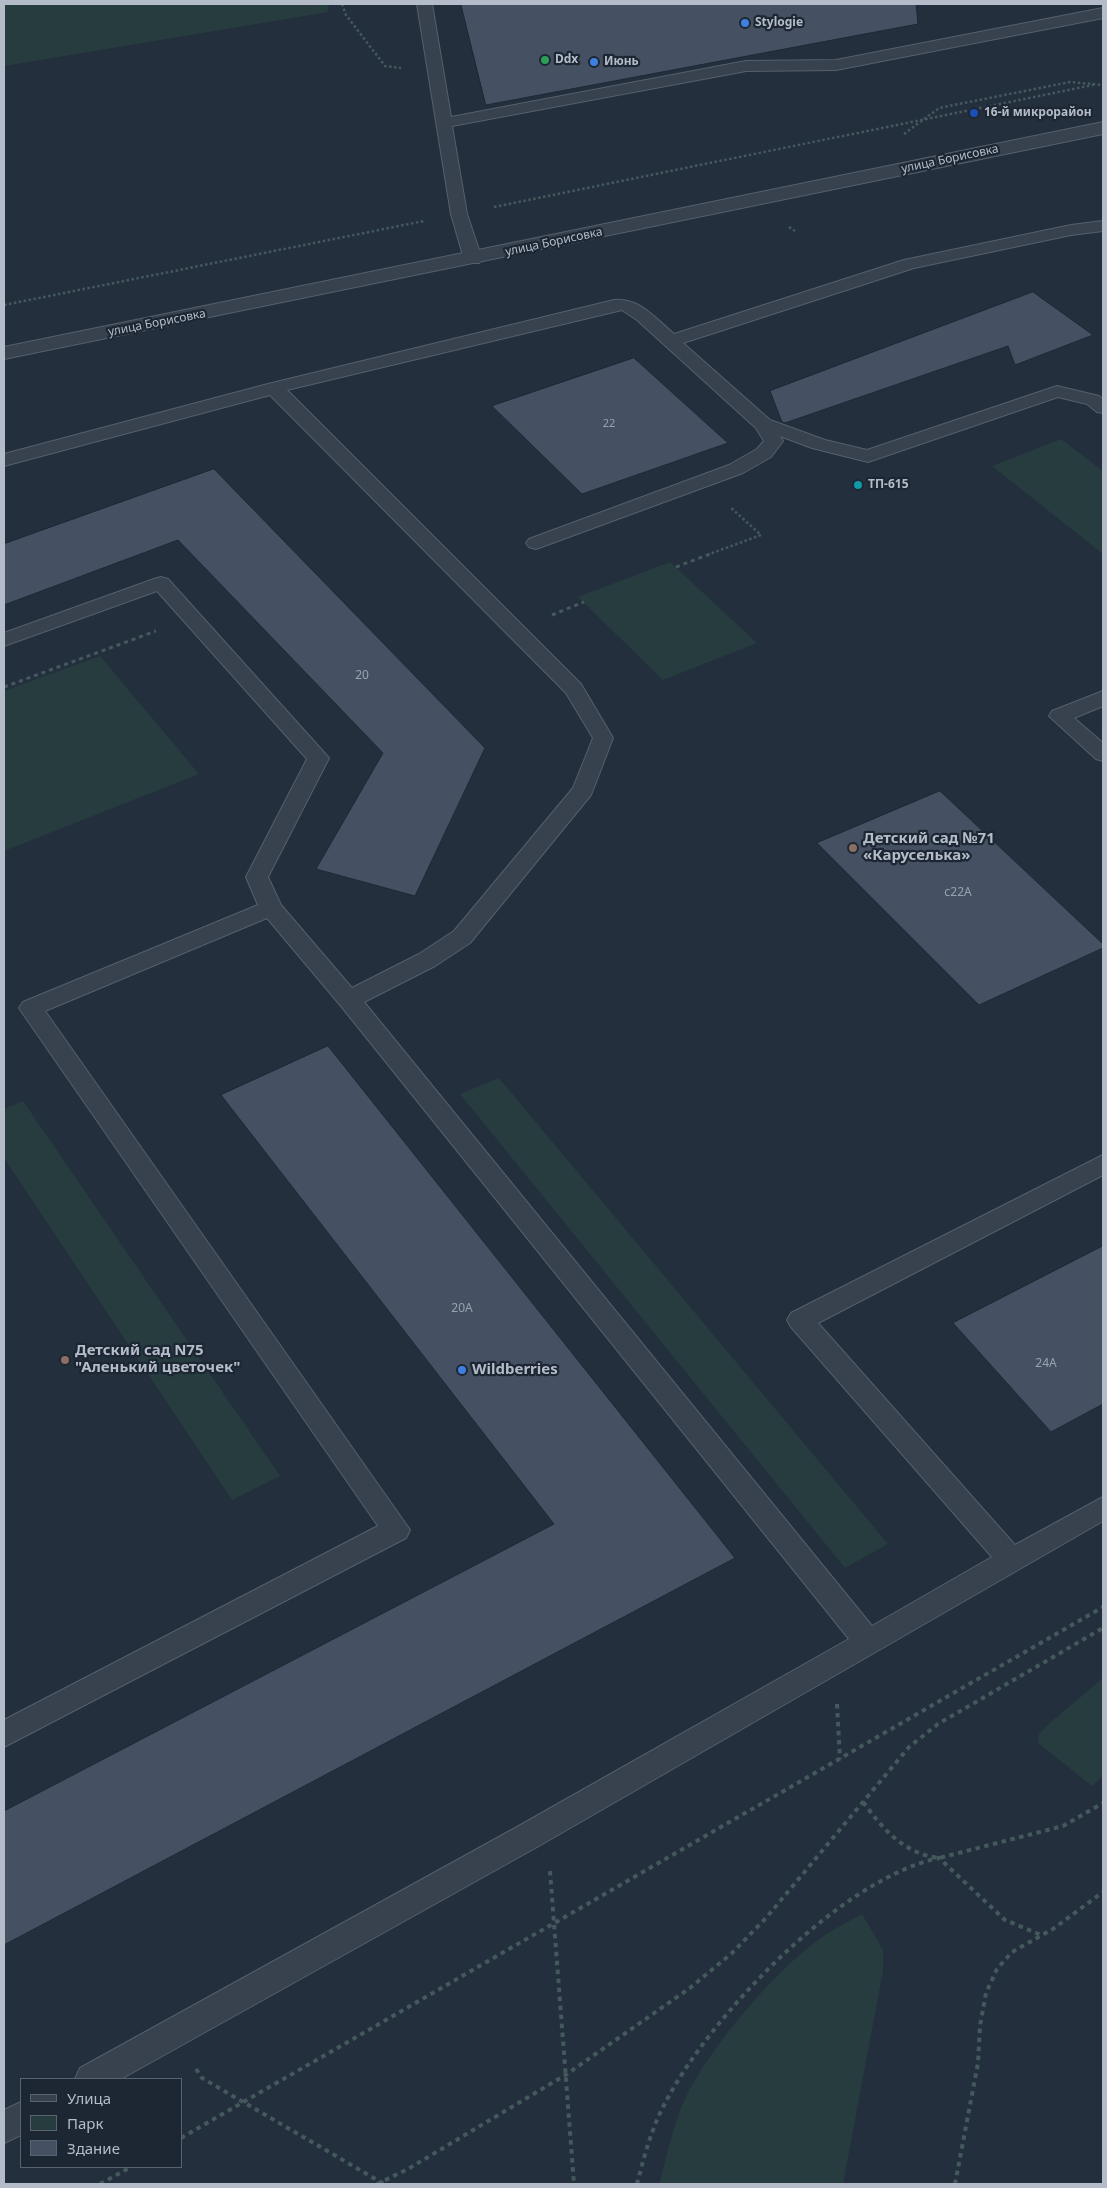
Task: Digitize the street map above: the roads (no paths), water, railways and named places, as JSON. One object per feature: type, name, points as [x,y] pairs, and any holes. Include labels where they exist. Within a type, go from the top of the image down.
[{"type":"street","name":"улица Борисовка","points":[[4,353],[473,259],[1103,128]]},
{"type":"lane","points":[[424,4],[459,214],[473,259]]},
{"type":"lane","points":[[445,123],[746,66],[811,67],[836,65],[1103,13]]},
{"type":"lane","points":[[671,341],[910,264],[1071,230],[1103,226]]},
{"type":"lane","points":[[4,460],[274,388],[614,304],[625,304],[643,316],[763,424],[774,441],[764,453],[736,469],[536,543]]},
{"type":"lane","points":[[274,388],[574,689],[603,738],[583,790],[462,937],[427,960],[349,1000]]},
{"type":"lane","points":[[763,424],[819,444],[868,456],[1057,392],[1092,400],[1103,408]]},
{"type":"lane","points":[[4,640],[161,583],[318,758],[257,877],[271,908],[349,1000],[868,1642]]},
{"type":"lane","points":[[1103,698],[1059,716],[1103,754]]},
{"type":"lane","points":[[4,1734],[396,1530],[31,1008],[271,908]]},
{"type":"lane","points":[[1012,1561],[800,1320],[1103,1164]]},
{"type":"lane","points":[[93,2078],[527,1837],[1103,1508]]},
{"type":"lane","points":[[4,2127],[20,2118]]},
{"type":"place","name":"Stylogie","points":[[745,23]]},
{"type":"place","name":"Ddx","points":[[545,60]]},
{"type":"place","name":"Июнь","points":[[594,62]]},
{"type":"place","name":"16-й микрорайон","points":[[974,113]]},
{"type":"place","name":"ТП-615","points":[[858,485]]},
{"type":"place","name":"Детский сад №71 «Каруселька»","points":[[853,848]]},
{"type":"place","name":"Детский сад N75 \"Аленький цветочек\"","points":[[65,1360]]},
{"type":"place","name":"Wildberries","points":[[462,1370]]}]
